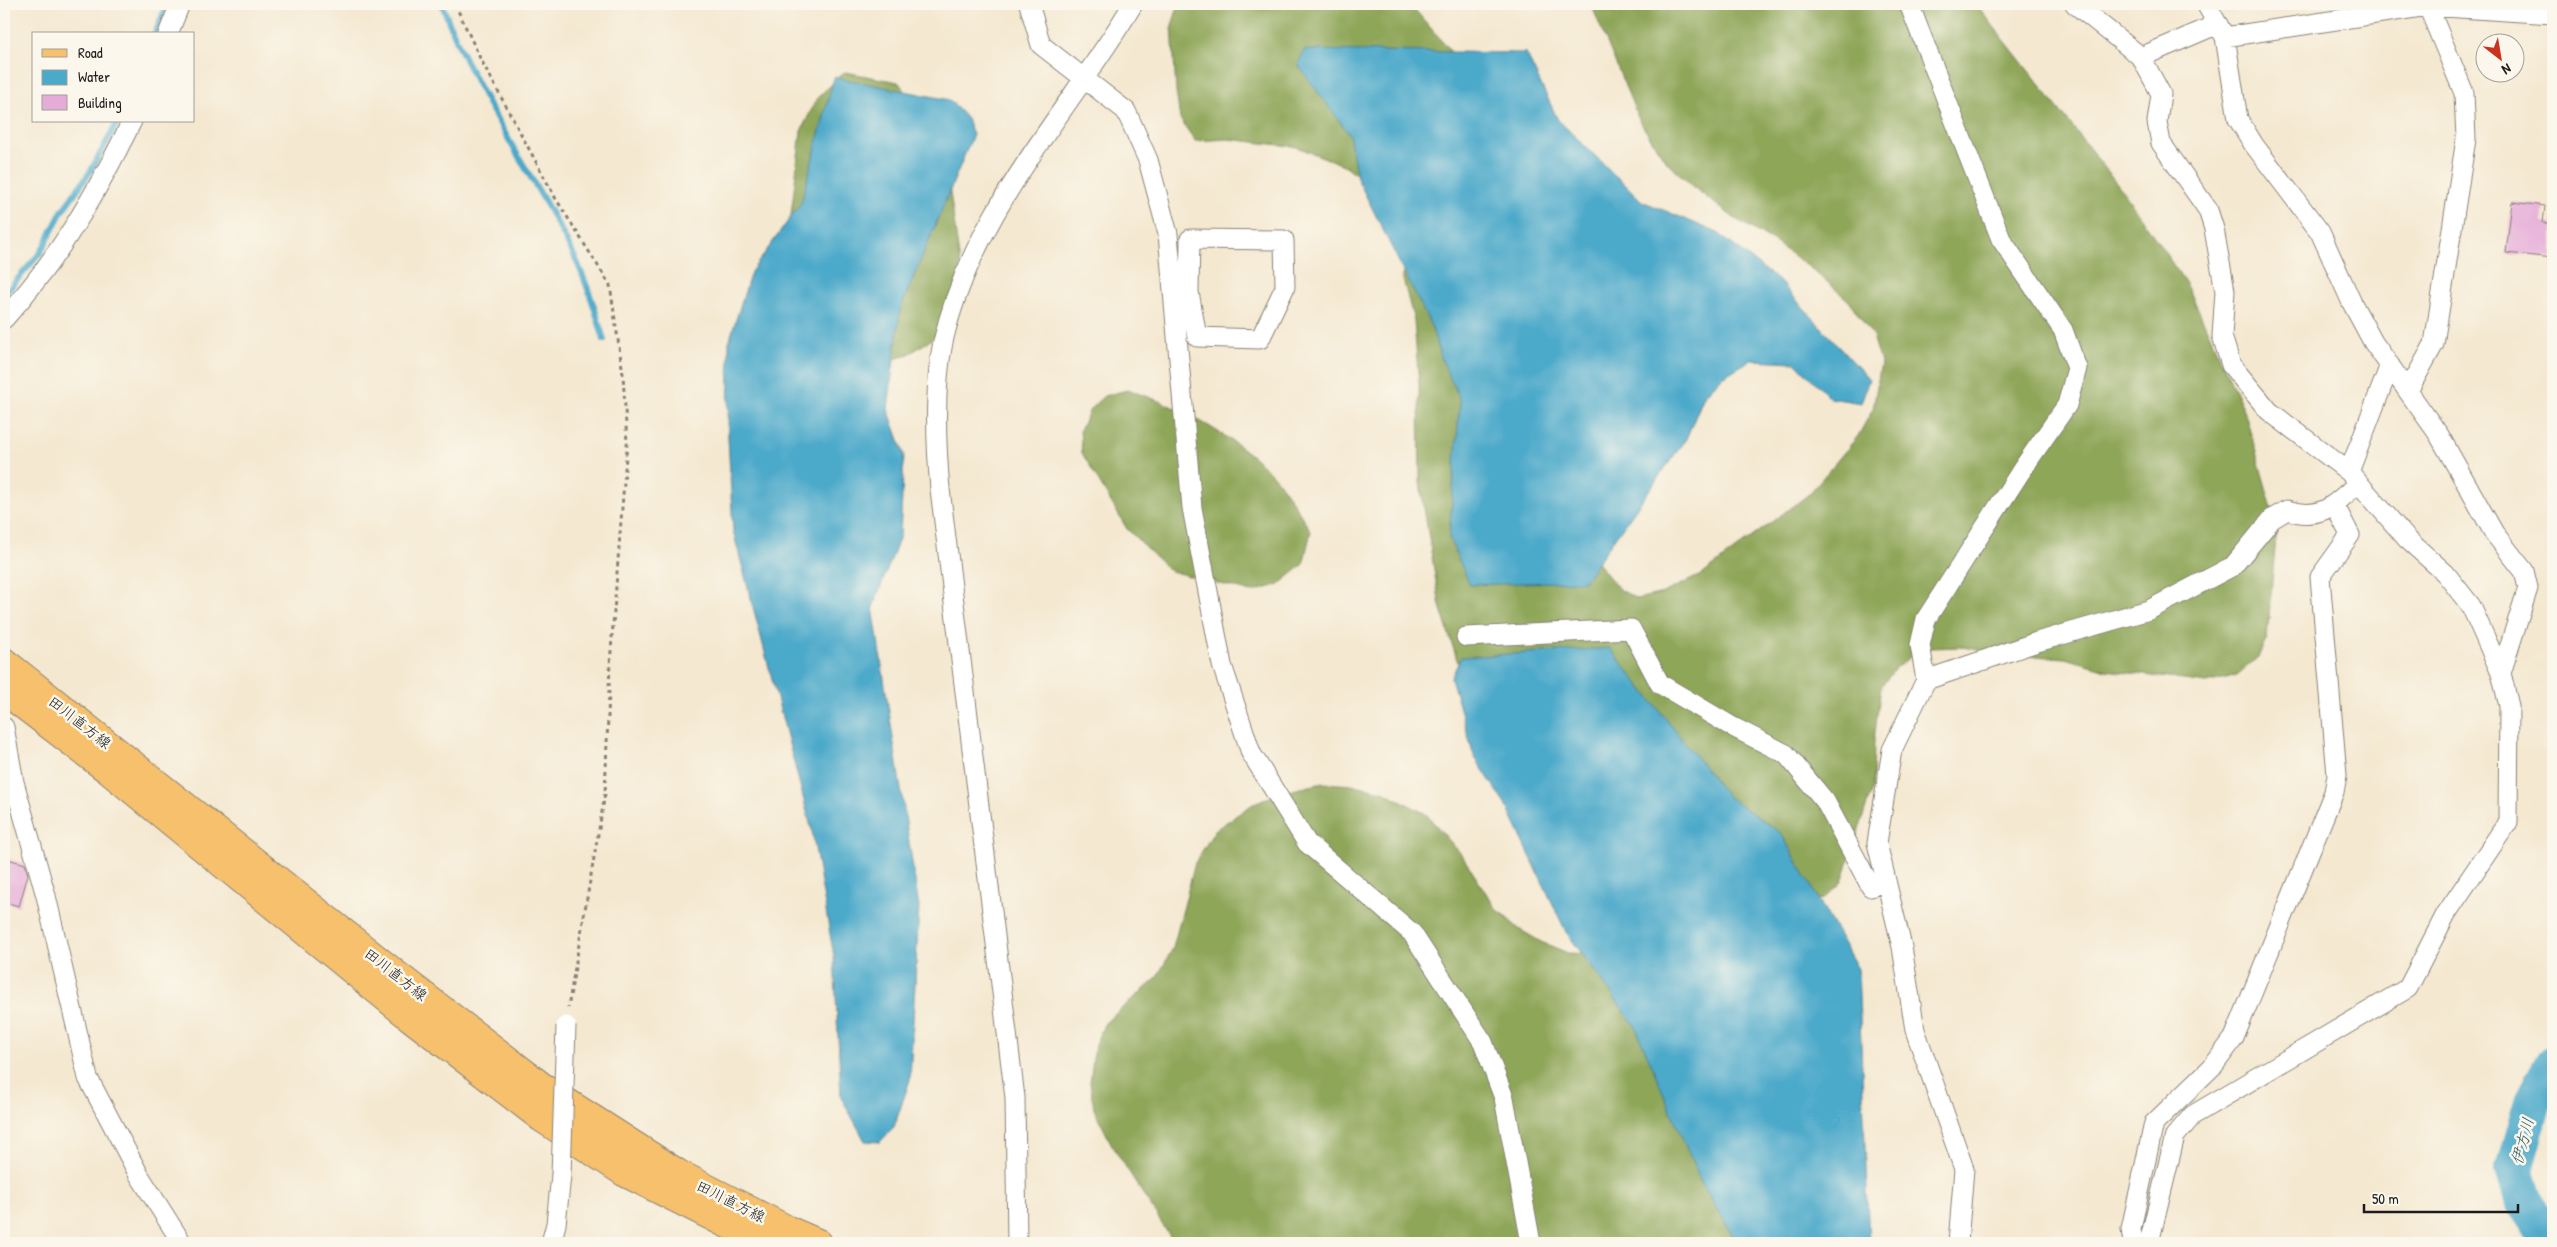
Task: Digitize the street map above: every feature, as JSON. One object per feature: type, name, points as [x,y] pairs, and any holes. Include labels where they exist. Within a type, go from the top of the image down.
[{"type":"main road","name":"田川直方線","points":[[4,662],[386,967],[541,1086],[677,1173],[788,1230],[818,1243]]},
{"type":"main road","name":"田川直方線","points":[[4,690],[107,768],[410,1017],[542,1118],[624,1172],[765,1243]]},
{"type":"street","points":[[169,32],[180,4]]},
{"type":"street","points":[[1029,4],[1041,45],[1126,112],[1148,160],[1181,292],[1196,337],[1260,339],[1285,288],[1284,240],[1190,239],[1181,292],[1192,508],[1222,665],[1251,753],[1308,843],[1412,933],[1483,1042],[1504,1098],[1532,1243]]},
{"type":"street","points":[[1017,1243],[1016,1098],[940,489],[936,441],[943,342],[964,277],[1006,193],[1133,4]]},
{"type":"street","points":[[1909,4],[2001,239],[2063,330],[2076,368],[2067,405],[2023,468],[1926,619],[1920,645],[1926,680],[1892,750],[1877,843],[1902,947],[1915,1030],[1964,1169],[1958,1243]]},
{"type":"street","points":[[2075,4],[2141,57],[2161,94],[2157,122],[2161,143],[2208,210],[2214,229],[2225,291],[2222,336],[2231,365],[2269,411],[2353,478],[2407,538],[2445,573],[2471,606],[2501,673],[2508,706],[2508,822],[2446,914],[2408,988],[2193,1115],[2175,1136],[2149,1243]]},
{"type":"street","points":[[2206,4],[2221,31],[2238,119],[2254,145],[2320,232],[2352,303],[2373,342],[2439,435],[2494,533],[2524,570],[2528,588],[2501,673]]},
{"type":"street","points":[[2141,57],[2221,31],[2427,5],[2553,14]]},
{"type":"street","points":[[2408,391],[2434,344],[2466,138],[2464,93],[2427,5]]},
{"type":"street","points":[[4,319],[43,274],[64,245],[107,171],[132,122]]},
{"type":"street","points":[[1926,680],[2038,642],[2149,610],[2233,566],[2272,519],[2287,510],[2304,516],[2316,514],[2334,504],[2353,478],[2390,365]]},
{"type":"street","points":[[2133,1243],[2131,1228],[2154,1123],[2214,1065],[2234,1038],[2334,792],[2338,775],[2320,577],[2350,535],[2334,504]]},
{"type":"street","points":[[1466,637],[1630,629],[1660,684],[1731,726],[1786,754],[1825,801],[1871,886],[1886,881]]},
{"type":"street","points":[[4,727],[14,782],[46,896],[88,1078],[139,1175],[182,1243]]},
{"type":"street","points":[[552,1243],[561,1175],[566,1026]]},
{"type":"path","points":[[455,4],[480,58],[556,199],[610,285],[623,374],[627,443],[610,664],[605,794],[569,991],[566,1026]]},
{"type":"green space","points":[[1179,4],[1410,4],[1481,87],[1589,553],[1619,589],[1637,599],[1663,593],[1703,574],[1809,494],[1858,436],[1873,409],[1881,363],[1873,336],[1849,301],[1817,273],[1776,243],[1734,218],[1692,186],[1665,160],[1640,122],[1591,4],[1976,4],[2123,191],[2187,285],[2244,410],[2277,526],[2267,638],[2258,657],[2237,675],[2207,683],[2106,670],[2066,658],[1999,654],[1963,647],[1930,648],[1914,654],[1896,668],[1881,686],[1874,740],[1873,786],[1842,882],[1824,899],[1788,905],[1459,666],[1440,606],[1420,483],[1419,386],[1414,321],[1403,279],[1403,241],[1382,195],[1346,166],[1297,147],[1228,139],[1195,141],[1180,119],[1176,91],[1172,25]]},
{"type":"green space","points":[[845,72],[898,82],[908,94],[948,178],[960,264],[949,318],[932,339],[909,354],[861,371],[795,291],[791,215],[801,131],[817,98]]},
{"type":"green space","points":[[1127,390],[1146,396],[1189,415],[1232,441],[1268,471],[1282,486],[1311,531],[1303,565],[1278,585],[1252,592],[1170,571],[1127,529],[1082,453],[1080,430],[1091,408],[1104,396]]},
{"type":"green space","points":[[1323,783],[1354,785],[1383,791],[1426,814],[1461,854],[1495,907],[1519,929],[1541,942],[1568,953],[1654,956],[1862,1243],[1174,1243],[1112,1145],[1094,1109],[1090,1082],[1095,1044],[1105,1023],[1156,979],[1173,948],[1195,863],[1215,830],[1256,802],[1284,792]]},
{"type":"water","points":[[1304,50],[1526,53],[1558,120],[1642,201],[1718,233],[1780,282],[1869,379],[1861,403],[1830,398],[1795,362],[1751,360],[1722,377],[1704,396],[1686,439],[1584,581],[1470,585],[1449,538],[1460,400],[1443,363],[1431,326],[1357,178],[1349,134],[1298,65]]},
{"type":"water","points":[[834,77],[950,100],[967,119],[973,135],[900,310],[888,409],[904,454],[900,536],[873,607],[919,907],[910,1080],[894,1127],[880,1142],[865,1141],[841,1097],[834,957],[812,831],[733,531],[728,438],[729,342],[751,272],[801,203]]},
{"type":"water","points":[[1610,648],[1727,796],[1781,833],[1858,969],[1869,1243],[1737,1243],[1700,1180],[1635,1026],[1566,932],[1506,805],[1474,756],[1451,678],[1461,657]]},
{"type":"building","points":[[2512,202],[2545,206],[2543,223],[2553,224],[2553,258],[2506,253]]},
{"type":"building","points":[[4,858],[25,864],[28,875],[19,906],[4,902]]},
{"type":"waterway","points":[[156,32],[167,4]]},
{"type":"waterway","points":[[442,4],[454,35],[483,94],[571,250],[587,288],[604,340]]},
{"type":"waterway","points":[[4,295],[41,252],[62,211],[90,172],[117,122]]},
{"type":"waterway","name":"伊方川","points":[[2552,1243],[2523,1199],[2514,1169],[2533,1101],[2553,1064]]}]
